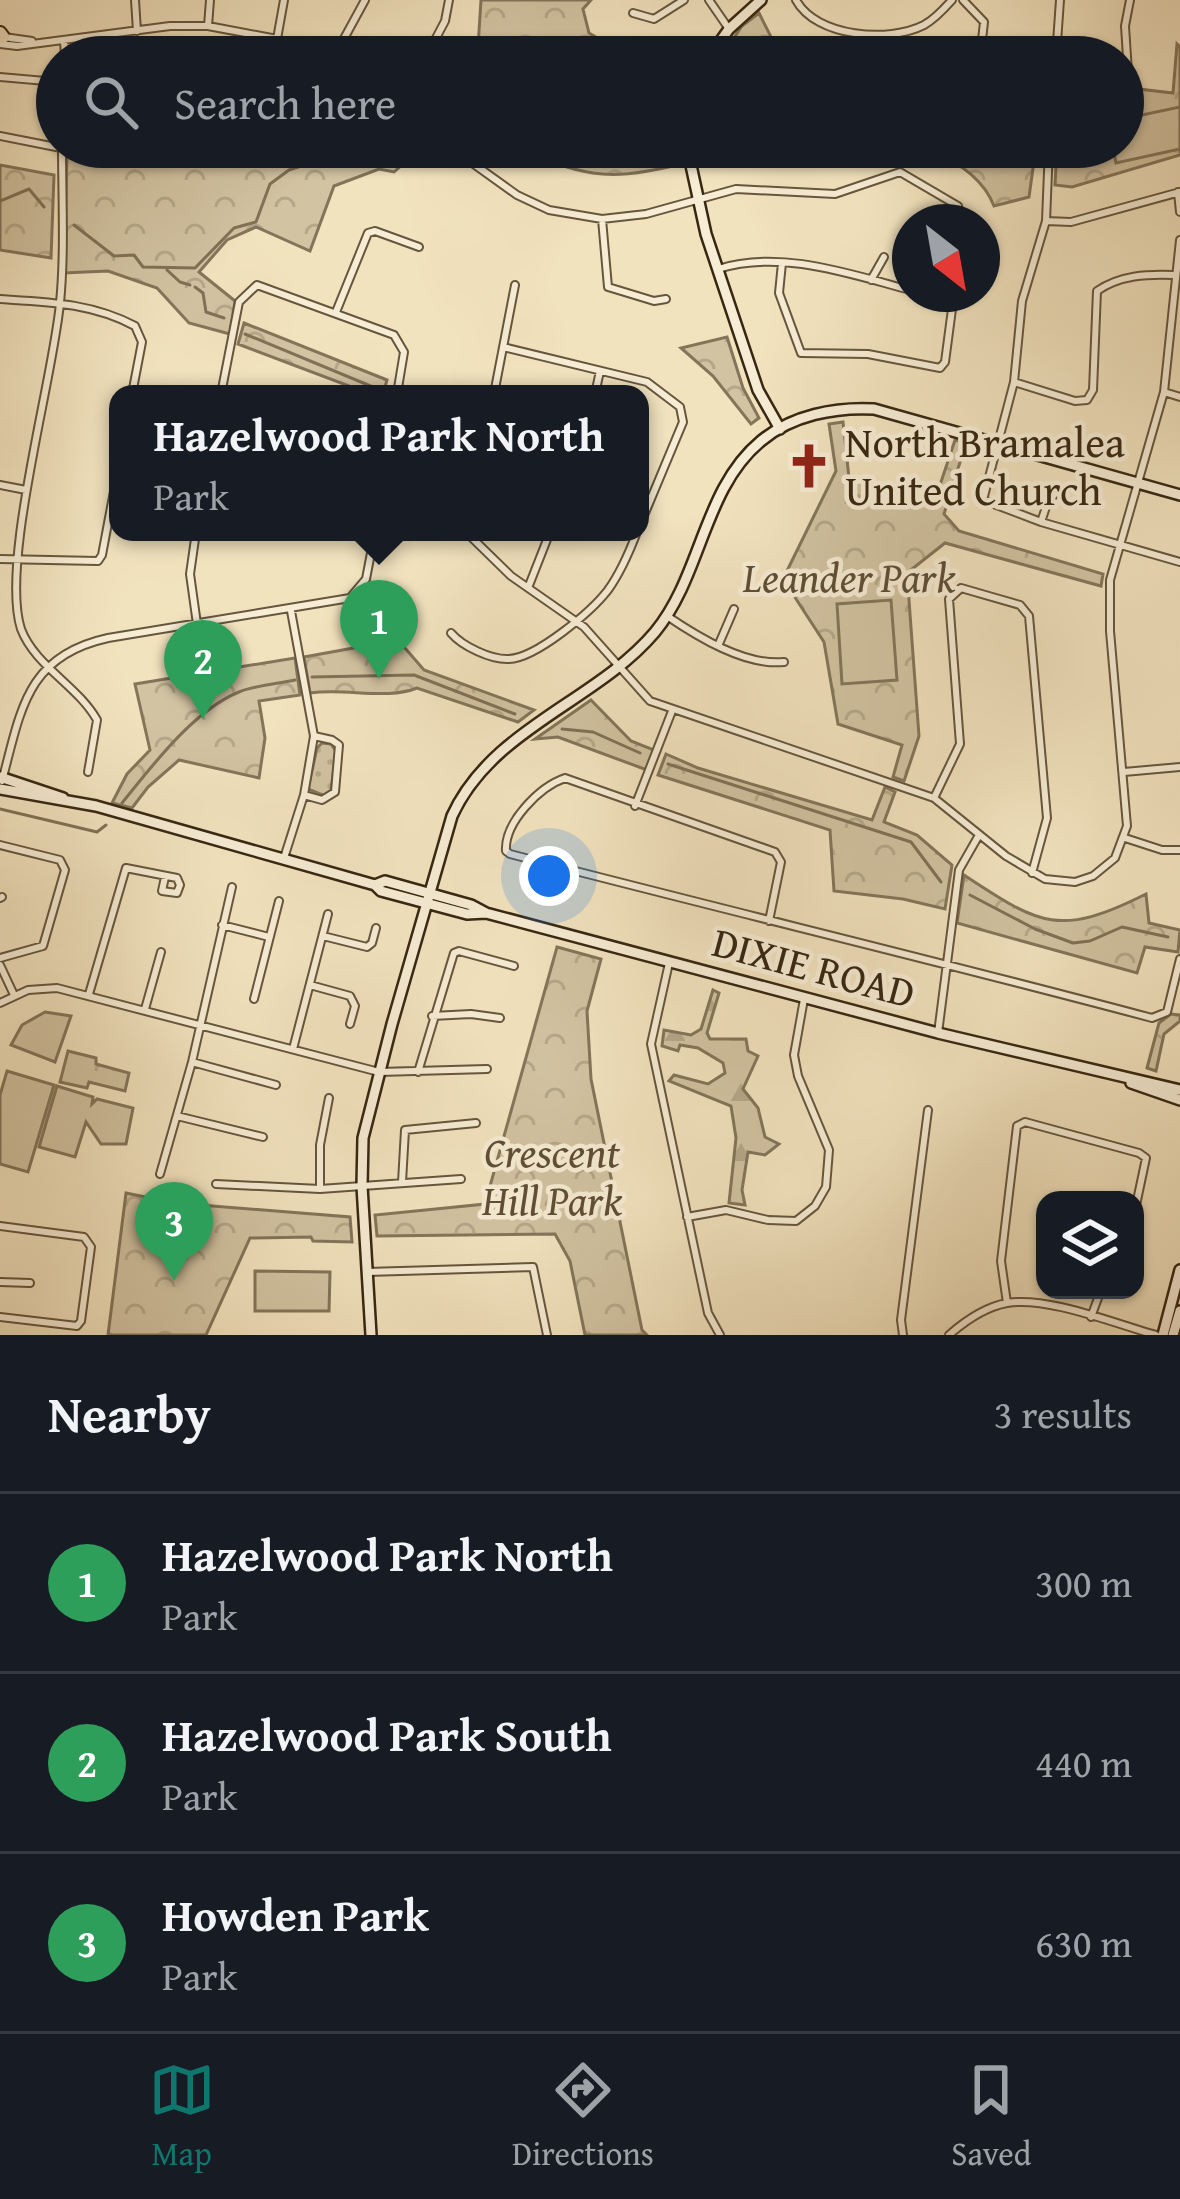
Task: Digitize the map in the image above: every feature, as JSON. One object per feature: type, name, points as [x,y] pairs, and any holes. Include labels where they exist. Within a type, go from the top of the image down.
[{"type":"street","points":[[135,0],[137,31]]},
{"type":"street","points":[[208,26],[210,0]]},
{"type":"street","points":[[278,36],[284,0]]},
{"type":"street","points":[[345,36],[364,0]]},
{"type":"street","points":[[438,36],[448,0]]},
{"type":"street","points":[[633,13],[654,19],[684,0]]},
{"type":"street","points":[[709,0],[729,29]]},
{"type":"street","points":[[724,36],[761,0]]},
{"type":"street","points":[[796,0],[808,19],[852,34],[921,27],[952,0]]},
{"type":"street","points":[[963,0],[984,22],[982,36]]},
{"type":"street","points":[[1057,36],[1060,0]]},
{"type":"street","points":[[1126,36],[1130,0]]},
{"type":"street","points":[[96,36],[170,26],[208,26],[261,36]]},
{"type":"street","points":[[1,38],[36,41]]},
{"type":"street","points":[[0,77],[36,80]]},
{"type":"street","points":[[0,136],[36,143]]},
{"type":"street","points":[[60,168],[60,302],[26,490],[16,615],[26,640],[97,720],[88,772]]},
{"type":"street","points":[[479,168],[517,195],[549,210],[602,218],[646,214],[752,188],[835,194],[900,172],[955,204]]},
{"type":"street","points":[[692,168],[697,200],[758,389],[780,429]]},
{"type":"street","points":[[1048,168],[1046,221],[1022,301],[1014,382],[983,500],[1180,562]]},
{"type":"street","points":[[1046,221],[1071,222],[1179,192],[1180,212]]},
{"type":"street","points":[[602,218],[608,287],[654,301],[666,299]]},
{"type":"street","points":[[336,312],[368,233],[375,231],[418,247]]},
{"type":"street","points":[[476,541],[528,589],[577,620],[650,701],[934,798],[1032,873],[1062,882],[1093,876],[1114,858],[1125,838],[1124,772],[1108,596],[1119,542],[1164,392],[1180,240]]},
{"type":"street","points":[[871,280],[884,257]]},
{"type":"street","points":[[718,269],[740,262],[782,263],[892,285]]},
{"type":"street","points":[[782,263],[779,293],[801,352],[868,354],[940,368],[945,362],[952,312]]},
{"type":"street","points":[[1014,382],[1075,401],[1087,400],[1093,390],[1097,291],[1144,274],[1175,275]]},
{"type":"street","points":[[496,385],[515,285]]},
{"type":"street","points":[[223,385],[239,302],[249,289],[265,286],[394,335],[404,362],[399,385]]},
{"type":"street","points":[[0,299],[60,302],[110,313],[141,333],[133,385]]},
{"type":"street","points":[[503,346],[647,382],[684,415],[649,503]]},
{"type":"street","points":[[597,385],[600,371]]},
{"type":"street","points":[[1164,392],[1180,397]]},
{"type":"street","points":[[371,1335],[362,1186],[364,1138],[452,816],[475,777],[505,747],[645,643],[667,616],[734,469],[758,443],[822,412],[874,409],[1180,495]]},
{"type":"street","points":[[0,484],[26,490]]},
{"type":"street","points":[[1041,521],[1055,494]]},
{"type":"street","points":[[0,559],[98,561],[109,518]]},
{"type":"street","points":[[195,541],[190,574],[196,624]]},
{"type":"street","points":[[1,783],[26,699],[47,664],[82,644],[339,602],[359,590],[366,579],[373,541]]},
{"type":"street","points":[[528,589],[547,541]]},
{"type":"street","points":[[451,632],[459,642],[510,659],[532,652],[577,620],[614,582],[633,541]]},
{"type":"street","points":[[934,798],[960,744],[949,598],[961,588],[1020,605],[1029,616],[1047,818],[1032,873]]},
{"type":"street","points":[[718,646],[734,609]]},
{"type":"street","points":[[284,858],[304,795],[314,736],[291,610]]},
{"type":"street","points":[[667,616],[718,646],[772,663],[784,662]]},
{"type":"street","points":[[635,806],[672,711]]},
{"type":"street","points":[[304,795],[322,800],[335,792],[339,746],[314,736]]},
{"type":"street","points":[[1124,772],[1180,767]]},
{"type":"street","points":[[769,922],[781,862],[775,851],[565,778],[553,782],[525,808],[506,836],[506,851],[769,922],[1152,1018],[1167,1012],[1180,959]]},
{"type":"street","name":"DIXIE ROAD","points":[[1,783],[49,791],[68,801],[375,885],[386,881],[427,898],[938,1034],[1180,1090]]},
{"type":"street","points":[[938,1034],[957,881],[963,859],[980,835]]},
{"type":"street","points":[[1125,838],[1162,850],[1180,850]]},
{"type":"street","points":[[0,845],[65,865],[43,946],[0,961],[14,995]]},
{"type":"street","points":[[89,994],[126,868],[165,877]]},
{"type":"street","points":[[160,1174],[192,1062],[232,887]]},
{"type":"street","points":[[254,999],[279,901]]},
{"type":"street","points":[[293,1049],[328,914]]},
{"type":"street","points":[[222,925],[268,937]]},
{"type":"street","points":[[322,936],[367,946],[376,928]]},
{"type":"street","points":[[145,1009],[161,952]]},
{"type":"street","points":[[418,1072],[454,953],[514,966]]},
{"type":"street","points":[[669,963],[651,1043],[708,1313],[720,1335]]},
{"type":"street","points":[[310,985],[350,996],[355,1006],[350,1024]]},
{"type":"street","points":[[0,1003],[43,988],[89,994],[379,1072],[488,1069]]},
{"type":"street","points":[[687,1217],[726,1210],[796,1221],[815,1206],[826,1187],[829,1150],[794,1055],[804,999]]},
{"type":"street","points":[[432,1016],[500,1018]]},
{"type":"street","points":[[192,1062],[276,1084]]},
{"type":"street","name":"DIXIE ROAD","points":[[1126,1080],[1180,1100]]},
{"type":"street","points":[[320,1189],[320,1145],[329,1098]]},
{"type":"street","points":[[903,1335],[928,1111]]},
{"type":"street","points":[[177,1116],[263,1137]]},
{"type":"street","points":[[402,1182],[406,1130],[476,1123]]},
{"type":"street","points":[[1007,1303],[1001,1262],[1017,1126],[1025,1123],[1139,1153],[1146,1158],[1140,1191]]},
{"type":"street","points":[[216,1184],[320,1189],[461,1179]]},
{"type":"street","points":[[0,1226],[84,1237],[91,1247],[77,1326],[0,1318]]},
{"type":"street","points":[[367,1272],[533,1267],[547,1335]]},
{"type":"street","points":[[949,1335],[973,1317],[1007,1303],[1046,1306],[1159,1335],[1180,1270]]},
{"type":"street","points":[[0,1282],[30,1283]]},
{"type":"street","points":[[1091,1316],[1098,1299]]},
{"type":"street","points":[[1173,1335],[1180,1311]]},
{"type":"green space","points":[[481,0],[591,0],[583,9],[594,36],[479,36]]},
{"type":"green space","points":[[759,13],[770,36],[735,36]]},
{"type":"green space","points":[[1177,44],[1180,155],[1144,166],[1144,90],[1173,93]]},
{"type":"green space","points":[[1180,107],[1180,149],[1144,157],[1144,115]]},
{"type":"green space","points":[[0,165],[54,175],[51,258],[0,250]]},
{"type":"green space","points":[[67,168],[399,168],[394,172],[379,169],[334,186],[310,251],[256,227],[227,240],[199,272],[235,301],[230,334],[189,323],[157,288],[108,271],[64,273]]},
{"type":"green space","points":[[574,168],[662,168],[628,174]]},
{"type":"green space","points":[[963,168],[1033,168],[1029,197],[1000,204],[993,204]]},
{"type":"green space","points":[[1056,168],[1136,168],[1072,187],[1055,185]]},
{"type":"green space","points":[[244,323],[387,380],[386,385],[346,385],[238,344]]},
{"type":"green space","points":[[727,337],[743,388],[759,418],[751,424],[713,376],[681,348]]},
{"type":"green space","name":"Leander Park","points":[[843,422],[849,478],[934,503],[955,440],[966,443],[944,514],[959,531],[1103,574],[1101,586],[945,543],[907,573],[919,736],[904,781],[893,777],[902,745],[838,724],[824,642],[783,579],[836,471],[829,424]]},
{"type":"green space","points":[[891,600],[897,680],[842,684],[837,604]]},
{"type":"green space","points":[[398,640],[424,670],[534,710],[518,722],[417,688],[393,693],[310,693],[304,657]]},
{"type":"green space","points":[[295,658],[300,695],[259,701],[265,738],[259,778],[179,760],[132,808],[112,803],[127,774],[150,750],[135,684]]},
{"type":"green space","points":[[591,700],[631,741],[654,750],[647,770],[558,737],[535,739]]},
{"type":"green space","points":[[322,743],[336,751],[331,790],[325,796],[308,789]]},
{"type":"green space","points":[[666,754],[872,820],[885,787],[895,792],[884,822],[917,835],[952,865],[945,909],[834,891],[830,830],[658,775]]},
{"type":"green space","points":[[964,875],[1013,906],[1052,920],[1092,916],[1146,894],[1149,923],[1180,930],[1178,952],[1145,947],[1137,973],[957,923]]},
{"type":"green space","name":"Crescent Hill Park","points":[[557,947],[601,959],[587,1011],[591,1079],[642,1330],[647,1335],[585,1335],[570,1261],[555,1234],[377,1236],[375,1215],[485,1204]]},
{"type":"green space","points":[[713,990],[719,993],[707,1033],[710,1039],[746,1039],[748,1051],[758,1056],[743,1089],[758,1108],[765,1137],[779,1144],[765,1155],[748,1152],[742,1190],[745,1205],[729,1203],[736,1138],[731,1106],[669,1081],[674,1075],[708,1084],[725,1073],[723,1063],[698,1048],[680,1045],[678,1051],[662,1046],[664,1030],[691,1035],[701,1029]]},
{"type":"green space","points":[[45,1012],[71,1016],[55,1062],[11,1045],[22,1025]]},
{"type":"green space","points":[[1171,1014],[1180,1015],[1180,1021],[1164,1034],[1156,1071],[1147,1068],[1159,1023]]},
{"type":"green space","points":[[68,1051],[129,1073],[125,1091],[89,1082],[87,1088],[60,1082]]},
{"type":"green space","points":[[7,1071],[54,1085],[28,1172],[0,1164],[0,1095]]},
{"type":"green space","points":[[57,1086],[93,1097],[92,1104],[97,1099],[133,1108],[126,1144],[101,1144],[86,1122],[75,1157],[39,1147]]},
{"type":"green space","points":[[126,1193],[175,1203],[350,1217],[352,1242],[250,1238],[206,1335],[108,1335]]},
{"type":"green space","points":[[255,1271],[330,1272],[329,1311],[255,1311]]},
{"type":"waterway","points":[[74,225],[114,256],[134,255],[143,267],[195,268],[234,228],[256,222],[270,184],[295,168]]},
{"type":"waterway","points":[[0,201],[29,189],[44,207]]},
{"type":"waterway","points":[[167,270],[190,285]]},
{"type":"waterway","points":[[195,287],[203,293],[206,312],[224,318]]},
{"type":"waterway","points":[[245,334],[368,385]]},
{"type":"waterway","points":[[312,677],[414,675],[515,714]]},
{"type":"waterway","points":[[122,803],[175,740],[222,700],[295,680]]},
{"type":"waterway","points":[[562,729],[593,732],[640,753]]},
{"type":"waterway","points":[[668,764],[911,842],[941,882]]},
{"type":"waterway","points":[[0,809],[97,832],[106,825]]},
{"type":"waterway","points":[[970,895],[1073,943],[1122,927],[1168,937]]},
{"type":"place","name":"North Bramalea United Church","points":[[809,466]]},
{"type":"place","name":"Hazelwood Park North","points":[[379,679]]},
{"type":"place","name":"Hazelwood Park South","points":[[203,719]]},
{"type":"place","name":"Howden Park","points":[[174,1281]]}]
